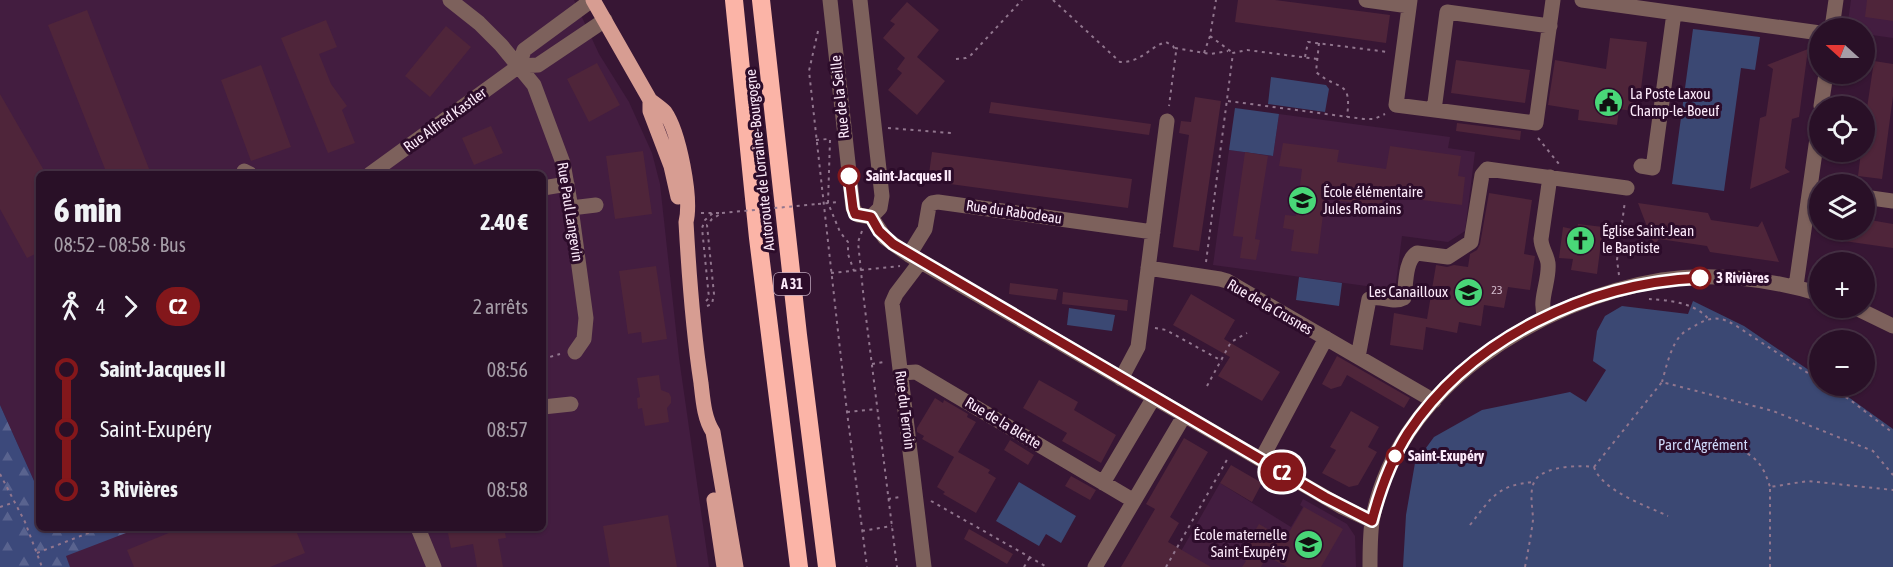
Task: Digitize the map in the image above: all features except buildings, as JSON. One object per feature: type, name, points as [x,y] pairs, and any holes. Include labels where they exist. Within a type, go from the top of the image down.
[{"type":"highway","name":"Autoroute de Lorraine-Bourgogne","points":[[734,0],[758,238],[799,567]]},
{"type":"highway","name":"Autoroute de Lorraine-Bourgogne","points":[[761,0],[796,324],[827,567]]},
{"type":"main road","points":[[593,0],[650,100],[650,111],[671,166],[681,215],[686,222],[697,304],[707,423],[704,433],[724,567]]},
{"type":"main road","points":[[707,423],[713,432],[736,567]]},
{"type":"street","name":"Rue Paul Langevin","points":[[450,0],[479,23],[508,51],[534,85],[557,143],[571,208],[586,330],[584,339],[575,352]]},
{"type":"street","name":"Rue Alfred Kastler","points":[[519,66],[525,50],[593,0]]},
{"type":"street","name":"Rue de la Seille","points":[[830,0],[853,208],[858,215],[871,217],[885,238],[915,258],[1260,460],[1342,507],[1372,521]]},
{"type":"street","name":"Rue de la Seille","points":[[860,0],[882,202],[880,208],[871,217]]},
{"type":"street","points":[[1366,0],[1409,3],[1396,105],[1536,123],[1553,0]]},
{"type":"street","points":[[1582,0],[1683,9],[1809,31]]},
{"type":"street","points":[[1833,18],[1836,0]]},
{"type":"street","points":[[1641,166],[1653,168],[1683,9]]},
{"type":"street","points":[[1434,110],[1447,12],[1550,26]]},
{"type":"street","name":"Rue Alfred Kastler","points":[[374,171],[519,66],[538,65],[605,20]]},
{"type":"street","points":[[1121,379],[1137,346],[1167,121]]},
{"type":"street","points":[[1358,357],[1368,299],[1373,297],[1398,301],[1404,298],[1410,260],[1414,254],[1448,257],[1471,242],[1484,172],[1491,169],[1627,188]]},
{"type":"street","points":[[1545,317],[1542,310],[1548,265],[1541,247],[1541,239],[1553,178]]},
{"type":"street","points":[[546,188],[567,184]]},
{"type":"street","points":[[1875,199],[1893,201]]},
{"type":"street","name":"Rue du Rabodeau","points":[[915,258],[925,229],[929,206],[938,202],[1153,232]]},
{"type":"street","points":[[571,208],[596,205]]},
{"type":"street","points":[[1796,286],[1809,217]]},
{"type":"street","name":"Rue du Terroin","points":[[915,258],[893,300],[924,567]]},
{"type":"street","name":"Rue de la Crusnes","points":[[1148,268],[1227,281],[1326,338],[1260,460]]},
{"type":"street","points":[[1370,567],[1372,521],[1385,479],[1409,432],[1434,401],[1466,370],[1502,342],[1545,317],[1577,302],[1624,288],[1663,280],[1700,278],[1751,280],[1796,286],[1809,290]]},
{"type":"street","points":[[1875,317],[1893,326]]},
{"type":"street","points":[[1326,338],[1434,401]]},
{"type":"street","name":"Rue de la Blette","points":[[901,372],[915,372],[1134,501]]},
{"type":"street","points":[[1103,483],[1154,398]]},
{"type":"street","points":[[546,407],[571,404]]},
{"type":"street","points":[[1095,567],[1184,416]]},
{"type":"street","points":[[419,531],[435,567]]},
{"type":"path","points":[[956,59],[971,55],[1022,0]]},
{"type":"path","points":[[1053,0],[1120,62],[1131,62],[1155,49],[1162,42],[1170,43],[1176,48],[1204,53],[1218,54],[1228,51]]},
{"type":"path","points":[[1204,53],[1210,36],[1216,0]]},
{"type":"path","points":[[819,22],[809,71],[816,140],[826,203],[831,273],[847,412],[867,567]]},
{"type":"path","points":[[1210,36],[1233,53],[1247,50],[1317,59]]},
{"type":"path","points":[[1305,58],[1308,42],[1403,54]]},
{"type":"path","points":[[1319,43],[1316,72],[1342,86],[1347,92],[1349,99],[1347,117]]},
{"type":"path","points":[[1167,121],[1176,48]]},
{"type":"path","points":[[1204,276],[1233,53]]},
{"type":"path","points":[[1228,102],[1374,119],[1383,116],[1396,105]]},
{"type":"path","points":[[1536,123],[1537,136],[1559,164],[1553,178]]},
{"type":"path","points":[[874,127],[951,133]]},
{"type":"path","points":[[830,132],[826,203],[840,232],[848,242],[848,254],[854,271]]},
{"type":"path","points":[[816,140],[830,139]]},
{"type":"path","points":[[1624,288],[1617,260],[1627,188]]},
{"type":"path","points":[[701,213],[836,203]]},
{"type":"path","points":[[697,304],[709,298],[702,228],[705,220],[713,213]]},
{"type":"path","points":[[697,304],[709,306],[713,300],[707,231],[709,222],[722,213]]},
{"type":"path","points":[[871,217],[860,233],[858,242],[897,567]]},
{"type":"path","points":[[831,273],[895,268],[915,258]]},
{"type":"path","points":[[1648,299],[1691,306],[1704,313],[1709,320]]},
{"type":"path","points":[[1594,467],[1662,382],[1668,360],[1681,334],[1709,320],[1718,318],[1725,320],[1809,374]]},
{"type":"path","points":[[1140,327],[1166,330],[1222,361]]},
{"type":"path","points":[[1207,386],[1231,342],[1247,333]]},
{"type":"path","points":[[546,358],[575,352]]},
{"type":"path","points":[[1662,382],[1773,411],[1873,451],[1893,475]]},
{"type":"path","points":[[1844,396],[1893,433]]},
{"type":"path","points":[[847,412],[877,409]]},
{"type":"path","points":[[1166,567],[1236,446]]},
{"type":"path","points":[[1742,450],[1760,462],[1770,487],[1770,567]]},
{"type":"path","points":[[1525,567],[1533,518],[1532,491],[1537,477],[1544,472],[1577,465],[1594,467]]},
{"type":"path","points":[[1594,467],[1596,474],[1602,480],[1622,494],[1668,516]]},
{"type":"path","points":[[0,474],[15,502],[42,567]]},
{"type":"path","points":[[1770,487],[1808,481],[1893,490]]},
{"type":"path","points":[[1470,525],[1488,501],[1502,489],[1516,484],[1534,482]]},
{"type":"path","points":[[888,499],[922,495],[1047,567]]},
{"type":"path","points":[[0,507],[15,502]]},
{"type":"path","points":[[862,531],[892,526]]},
{"type":"path","points":[[37,553],[93,531]]},
{"type":"path","points":[[1024,567],[1030,557]]},
{"type":"shaded area","points":[[0,0],[574,0],[599,54],[629,102],[652,153],[660,184],[679,358],[709,567],[70,567],[56,531],[546,531],[546,171],[36,171],[36,485],[0,405]]},
{"type":"shaded area","points":[[1851,0],[1893,0],[1893,38],[1875,35],[1875,18],[1848,18]]},
{"type":"shaded area","name":"École élémentaire Jules Romains","points":[[1279,114],[1450,137],[1448,148],[1475,152],[1465,231],[1448,242],[1402,236],[1395,290],[1213,265],[1229,150],[1273,156]]},
{"type":"shaded area","points":[[1220,483],[1291,527],[1303,507],[1300,505],[1303,499],[1347,524],[1355,536],[1356,567],[1172,567]]},
{"type":"green space","points":[[1693,29],[1760,37],[1755,70],[1741,68],[1724,191],[1672,184]]},
{"type":"green space","points":[[1271,77],[1326,85],[1329,89],[1325,112],[1268,104]]},
{"type":"green space","points":[[1235,108],[1279,114],[1273,156],[1229,150]]},
{"type":"green space","points":[[1299,277],[1342,283],[1339,306],[1296,300]]},
{"type":"green space","name":"Parc d'Agrément","points":[[1693,301],[1744,326],[1809,370],[1809,396],[1847,396],[1893,429],[1893,567],[1403,567],[1406,515],[1415,463],[1434,437],[1482,410],[1570,392],[1586,402],[1606,370],[1593,361],[1597,331],[1605,316],[1622,306],[1688,314]]},
{"type":"green space","points":[[1069,308],[1115,315],[1112,331],[1067,325]]},
{"type":"green space","points":[[0,405],[36,485],[36,531],[131,531],[66,556],[70,567],[0,567]]},
{"type":"green space","points":[[1019,482],[1076,516],[1061,543],[1046,534],[1039,546],[996,521]]},
{"type":"bus line","name":"C2","points":[[849,176],[855,214],[871,217],[885,238],[909,255],[1342,507],[1372,521],[1385,479],[1409,432],[1449,385],[1502,342],[1528,326],[1577,302],[1624,288],[1663,280],[1700,278]]},
{"type":"place","name":"La Poste Laxou Champ-le-Boeuf","points":[[1609,103]]},
{"type":"place","name":"Saint-Jacques II","points":[[849,176]]},
{"type":"place","name":"École élémentaire Jules Romains","points":[[1302,201]]},
{"type":"place","name":"Église Saint-Jean le Baptiste","points":[[1581,240]]},
{"type":"place","name":"3 Rivières","points":[[1700,278]]},
{"type":"place","name":"Les Canailloux","points":[[1469,292]]},
{"type":"place","name":"Saint-Exupéry","points":[[1395,456]]},
{"type":"place","name":"École maternelle Saint-Exupéry","points":[[1308,544]]}]
